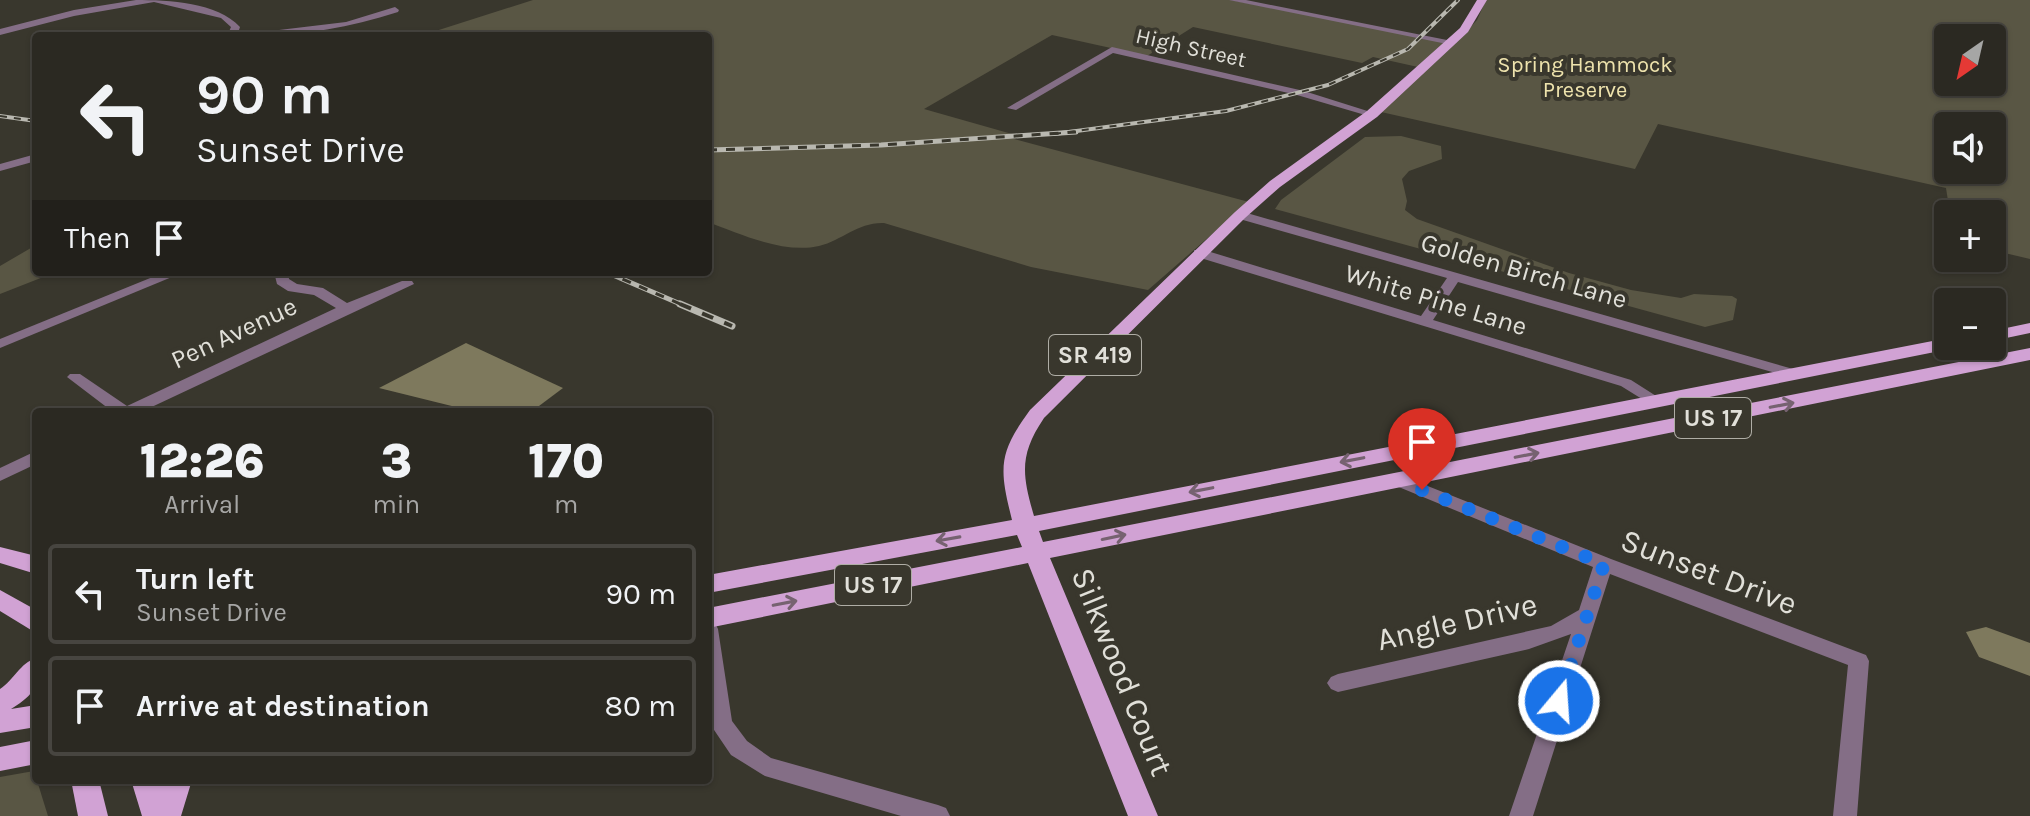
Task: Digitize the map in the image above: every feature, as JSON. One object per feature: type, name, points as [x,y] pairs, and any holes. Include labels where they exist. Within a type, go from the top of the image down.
[{"type":"main road","name":"SR 419","points":[[1038,553],[1025,526],[1015,488],[1013,463],[1020,438],[1056,392],[1240,215],[1286,176],[1372,114],[1452,42],[1473,19],[1482,0]]},
{"type":"main road","points":[[2006,333],[2030,328]]},
{"type":"main road","name":"US 17","points":[[712,583],[1025,526],[1934,347]]},
{"type":"main road","name":"US 17","points":[[712,617],[2030,354]]},
{"type":"main road","points":[[1896,355],[1929,375]]},
{"type":"main road","points":[[1395,479],[1396,471],[1481,452],[1485,447],[1486,434]]},
{"type":"main road","name":"Silkwood Court","points":[[1038,553],[1141,814]]},
{"type":"main road","points":[[0,555],[32,564]]},
{"type":"main road","points":[[0,599],[32,620]]},
{"type":"main road","points":[[0,702],[20,690],[32,674]]},
{"type":"main road","points":[[0,722],[32,717]]},
{"type":"main road","points":[[0,759],[32,753]]},
{"type":"main road","points":[[86,784],[93,816]]},
{"type":"main road","points":[[146,784],[157,816]]},
{"type":"main road","points":[[166,816],[177,784]]},
{"type":"street","points":[[0,32],[74,13],[151,0]]},
{"type":"street","points":[[157,0],[224,16],[236,27],[234,32]]},
{"type":"street","points":[[1233,0],[1452,42]]},
{"type":"street","points":[[288,32],[347,25],[395,10]]},
{"type":"street","name":"High Street","points":[[1012,108],[1112,50],[1300,93],[1372,114]]},
{"type":"street","points":[[0,168],[32,158]]},
{"type":"street","name":"Golden Birch Lane","points":[[1240,215],[1795,374]]},
{"type":"street","name":"White Pine Lane","points":[[1199,253],[1626,383],[1656,401]]},
{"type":"street","points":[[0,344],[167,276]]},
{"type":"street","points":[[281,276],[282,281],[293,288],[318,291],[347,309]]},
{"type":"street","points":[[1425,321],[1455,276]]},
{"type":"street","name":"Pen Avenue","points":[[135,408],[407,284]]},
{"type":"street","points":[[75,377],[120,408]]},
{"type":"street","points":[[0,475],[32,459]]},
{"type":"street","name":"Sunset Drive","points":[[1395,479],[1604,564],[1859,661],[1845,816]]},
{"type":"street","points":[[1521,816],[1604,564]]},
{"type":"street","name":"Angle Drive","points":[[1338,683],[1529,641],[1558,632],[1587,615]]},
{"type":"street","points":[[712,658],[721,724],[739,748],[765,766],[938,816]]},
{"type":"green space","points":[[533,0],[1231,0],[1448,42],[1418,67],[1373,57],[1362,63],[1193,27],[1147,56],[1052,35],[924,109],[1012,134],[999,135],[1249,202],[1148,290],[1031,267],[884,223],[866,225],[828,243],[805,248],[762,242],[712,224],[712,32],[433,32]]},
{"type":"green space","name":"Spring Hammock Preserve","points":[[1486,0],[2030,0],[2030,259],[2006,253],[2006,200],[1948,200],[1946,188],[1658,124],[1635,169],[1381,112],[1477,20]]},
{"type":"green space","points":[[1401,136],[1441,146],[1442,159],[1409,171],[1402,179],[1407,201],[1405,210],[1417,219],[1569,273],[1631,290],[1681,298],[1694,294],[1732,296],[1737,299],[1733,320],[1705,327],[1275,209],[1281,200],[1365,137]]},
{"type":"green space","points":[[32,247],[32,276],[46,276],[0,294],[0,266]]},
{"type":"green space","points":[[32,771],[32,784],[38,784],[48,816],[0,816],[0,777]]},
{"type":"shaded area","points":[[466,343],[563,388],[536,408],[460,408],[379,388]]},
{"type":"shaded area","points":[[1986,627],[2030,643],[2030,676],[1979,657],[1966,632]]},
{"type":"railway","points":[[1062,133],[1226,111],[1328,85],[1408,49],[1458,0]]},
{"type":"railway","points":[[0,116],[32,120]]},
{"type":"railway","points":[[1062,133],[1076,132]]},
{"type":"railway","points":[[712,150],[881,145],[1062,133]]},
{"type":"railway","points":[[1054,134],[1062,133]]},
{"type":"railway","points":[[615,276],[685,306]]},
{"type":"railway","points":[[680,304],[732,326]]},
{"type":"route","points":[[1422,490],[1604,564],[1559,701]]}]
